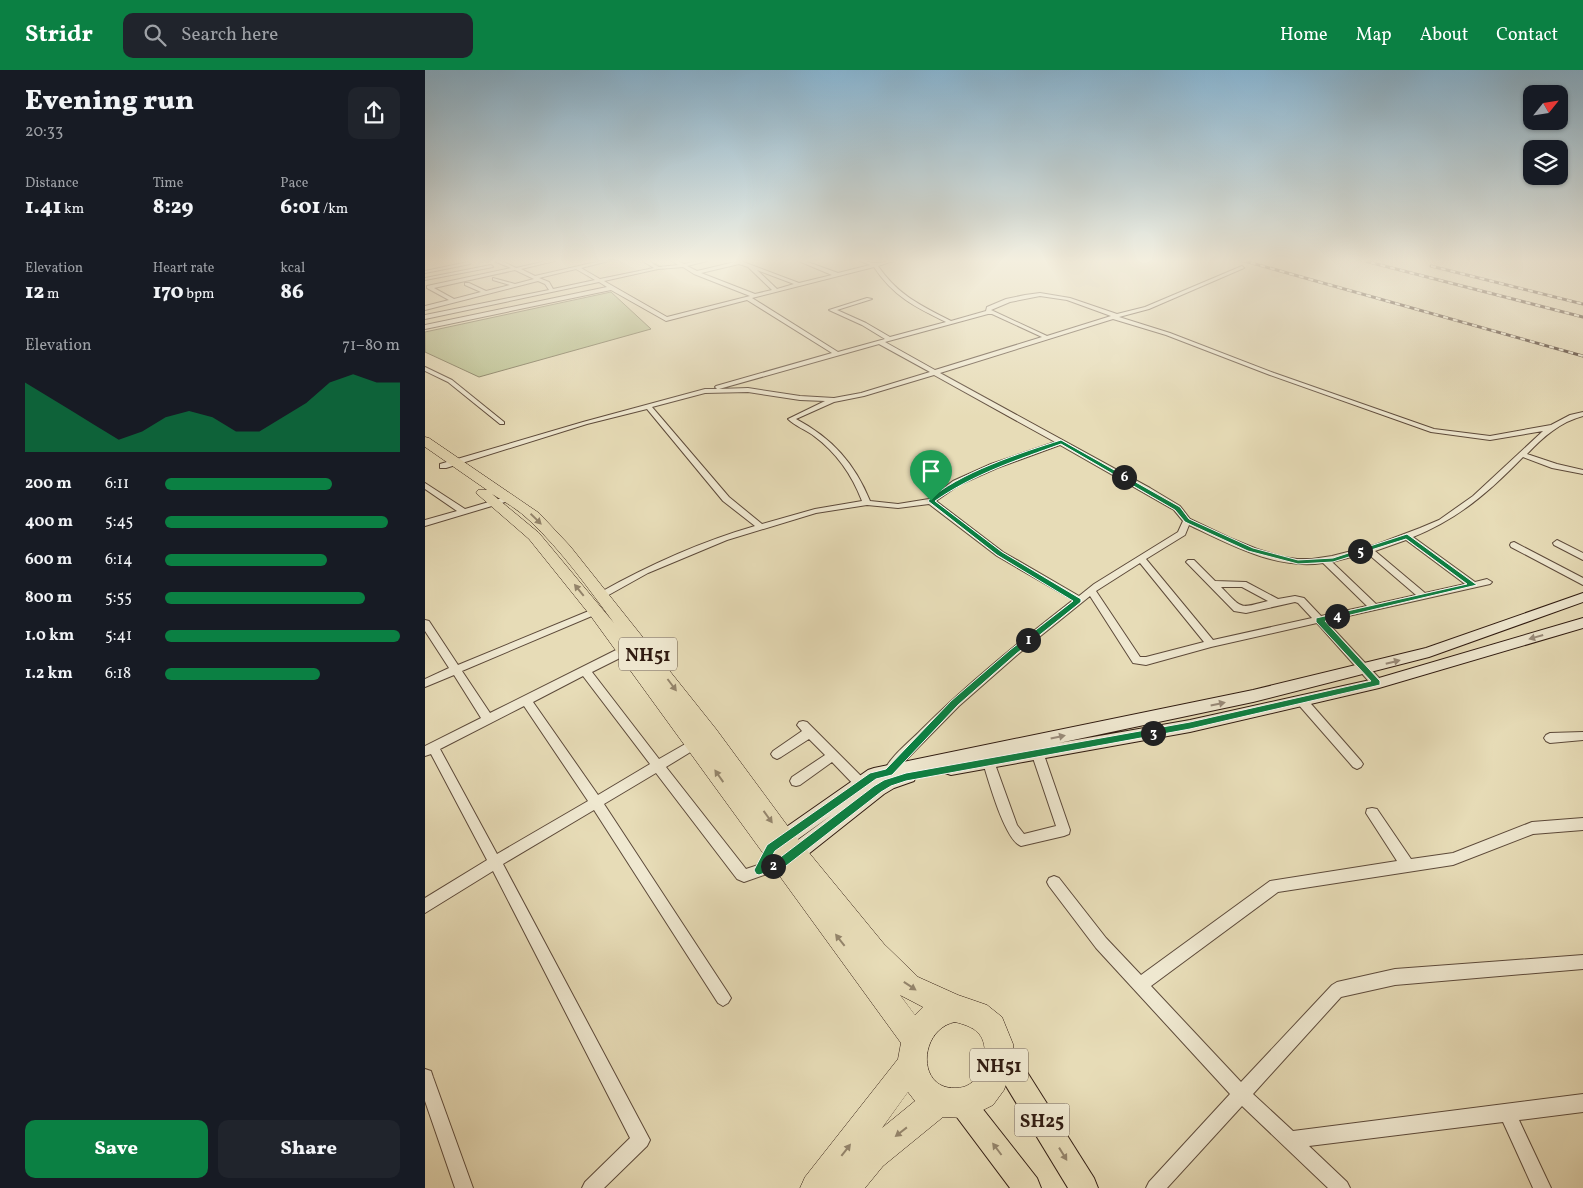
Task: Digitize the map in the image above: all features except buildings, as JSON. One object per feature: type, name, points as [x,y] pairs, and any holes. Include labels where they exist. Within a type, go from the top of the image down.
[{"type":"highway","name":"NH51","points":[[425,441],[451,464],[502,500],[599,603],[633,647],[703,739],[783,851],[867,959],[914,1052],[917,1079],[926,1092],[951,1102],[968,1102],[982,1095],[992,1083],[999,1068],[1001,1052],[998,1038],[991,1024],[981,1015],[968,1009],[955,1008],[909,986],[867,959]]},
{"type":"highway","name":"NH51","points":[[425,453],[451,464]]},
{"type":"highway","points":[[816,1188],[914,1052],[919,1032],[929,1020],[941,1012],[955,1008]]},
{"type":"highway","name":"NH51","points":[[845,1188],[872,1155],[951,1102]]},
{"type":"main road","name":"SH25","points":[[1001,1052],[1084,1188]]},
{"type":"main road","name":"SH25","points":[[951,1102],[1027,1188]]},
{"type":"street","points":[[425,317],[448,312]]},
{"type":"street","points":[[425,328],[499,312]]},
{"type":"street","points":[[654,312],[666,319],[693,312]]},
{"type":"street","points":[[771,312],[836,353]]},
{"type":"street","points":[[837,312],[864,324],[885,340],[936,372],[1177,508],[1187,521],[1251,550],[1298,562],[1333,560],[1421,532],[1455,514],[1552,427]]},
{"type":"street","points":[[931,312],[950,322]]},
{"type":"street","points":[[451,464],[648,406],[987,312]]},
{"type":"street","points":[[993,312],[1046,337]]},
{"type":"street","points":[[1104,312],[1433,431],[1490,438],[1552,427],[1583,414]]},
{"type":"street","points":[[867,502],[859,479],[840,455],[820,436],[791,419],[834,400],[861,395],[1130,312]]},
{"type":"street","points":[[425,369],[449,381],[502,423]]},
{"type":"street","points":[[705,391],[748,390],[800,398],[834,400]]},
{"type":"street","points":[[648,406],[726,499],[761,527]]},
{"type":"street","points":[[425,683],[599,603],[645,571],[724,538],[815,511],[867,502],[899,506],[931,501],[956,483],[995,466],[1061,442]]},
{"type":"street","points":[[1523,454],[1555,466],[1583,472]]},
{"type":"street","points":[[425,486],[464,512]]},
{"type":"street","points":[[425,523],[502,500]]},
{"type":"street","points":[[931,501],[1000,554],[1079,600]]},
{"type":"street","points":[[783,851],[888,778],[955,703],[1013,652],[1091,591],[1182,533],[1187,521]]},
{"type":"street","points":[[1407,536],[1473,585]]},
{"type":"street","points":[[1557,543],[1583,557]]},
{"type":"street","points":[[1514,545],[1583,582]]},
{"type":"street","points":[[1368,549],[1424,597]]},
{"type":"street","points":[[1141,559],[1211,644]]},
{"type":"street","points":[[1325,560],[1375,608]]},
{"type":"street","points":[[1191,562],[1237,609],[1241,610],[1295,599],[1301,600],[1377,683]]},
{"type":"street","points":[[1091,591],[1137,660],[1146,661],[1211,644],[1487,582]]},
{"type":"street","points":[[1211,584],[1243,584],[1277,602]]},
{"type":"street","points":[[987,756],[1037,752],[1151,725],[1253,696],[1429,652],[1582,598]]},
{"type":"street","points":[[425,623],[488,719]]},
{"type":"street","points":[[585,671],[741,875],[744,876],[759,870],[874,775],[888,778],[906,777],[987,756],[1151,725],[1301,700],[1377,683],[1583,623]]},
{"type":"street","points":[[591,1188],[641,1140],[495,862],[429,749],[633,647]]},
{"type":"street","points":[[527,700],[597,802],[723,998]]},
{"type":"street","points":[[1301,700],[1357,764]]},
{"type":"street","points":[[777,754],[807,728],[861,784]]},
{"type":"street","points":[[1550,738],[1583,736]]},
{"type":"street","points":[[425,906],[495,862],[703,739]]},
{"type":"street","points":[[987,756],[1012,828],[1021,840],[1064,830],[1037,752]]},
{"type":"street","points":[[796,781],[833,755]]},
{"type":"street","points":[[1372,813],[1408,866]]},
{"type":"street","points":[[1140,986],[1275,886],[1453,859],[1532,828],[1583,824]]},
{"type":"street","points":[[1054,882],[1101,943],[1241,1094],[1341,1188]]},
{"type":"street","points":[[1155,1188],[1337,990],[1395,977],[1583,962]]},
{"type":"street","points":[[425,1077],[464,1188]]},
{"type":"street","points":[[1289,1140],[1583,1103]]},
{"type":"street","points":[[1507,1112],[1542,1188]]},
{"type":"green space","points":[[517,312],[633,312],[651,329],[479,377],[425,352],[425,332]]},
{"type":"railway","points":[[1427,312],[1583,356]]},
{"type":"railway","points":[[1564,312],[1583,317]]},
{"type":"route","points":[[1061,442],[1177,508],[1187,521],[1251,550],[1298,562],[1333,560],[1407,536],[1473,585],[1319,620],[1377,683],[1190,726],[906,777],[888,783],[878,789],[782,863],[759,870],[771,848],[874,775],[889,772],[955,703],[1013,652],[1079,600],[1000,554],[931,501],[956,483],[995,466],[1061,442]]}]
